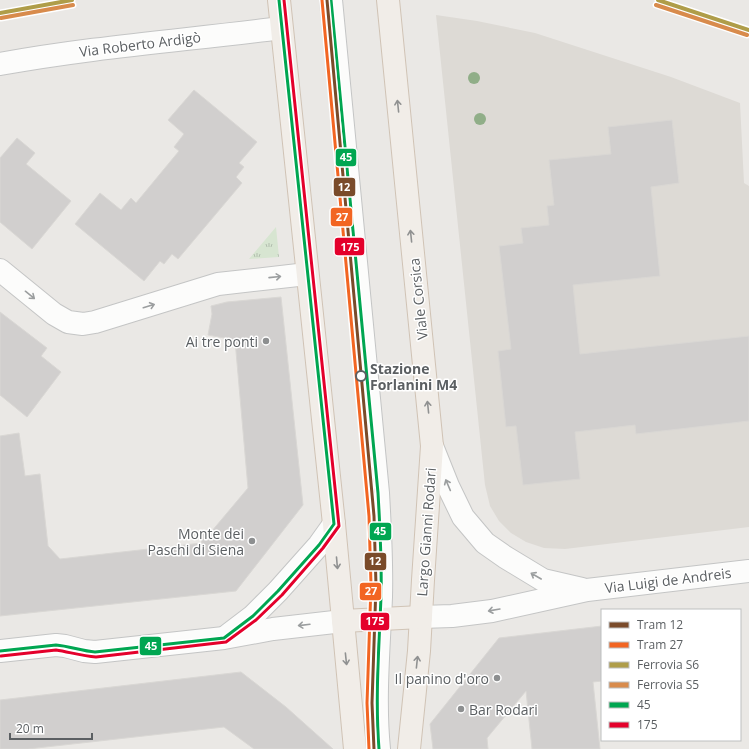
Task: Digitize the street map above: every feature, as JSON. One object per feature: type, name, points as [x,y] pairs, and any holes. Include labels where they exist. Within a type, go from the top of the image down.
[{"type":"main road","points":[[279,0],[334,524],[354,742]]},
{"type":"main road","name":"Viale Corsica","points":[[388,0],[432,446]]},
{"type":"main road","name":"Largo Gianni Rodari","points":[[409,739],[419,651],[432,446]]},
{"type":"main road","name":"Largo Gianni Rodari","points":[[342,621],[421,618]]},
{"type":"street","points":[[332,0],[379,512],[381,567],[377,665],[379,749]]},
{"type":"street","name":"Via Roberto Ardigò","points":[[0,64],[86,50],[281,28]]},
{"type":"street","points":[[0,270],[54,314],[68,322],[84,324],[95,322],[218,284],[307,274]]},
{"type":"street","name":"Viale Corsica","points":[[432,446],[448,486],[463,517],[485,543],[543,580],[587,590]]},
{"type":"street","points":[[224,638],[253,616],[278,591],[319,545],[334,524]]},
{"type":"street","name":"Via Luigi de Andreis","points":[[587,590],[749,571]]},
{"type":"street","name":"Largo Gianni Rodari","points":[[421,618],[492,611],[587,590]]},
{"type":"street","points":[[0,651],[56,645],[96,652],[224,638],[273,628],[342,621]]},
{"type":"shaded area","points":[[436,15],[477,21],[535,33],[671,77],[740,103],[744,183],[749,186],[749,527],[565,549],[544,548],[526,542],[511,533],[499,521],[490,506],[485,485]]},
{"type":"green space","points":[[276,227],[279,257],[249,259]]},
{"type":"building","points":[[194,90],[257,142],[239,163],[244,167],[236,177],[242,183],[178,259],[172,254],[164,264],[160,261],[144,281],[75,224],[100,193],[121,210],[131,198],[136,203],[179,151],[174,147],[184,134],[168,120]]},
{"type":"building","points":[[672,120],[679,183],[651,187],[660,276],[573,285],[580,354],[749,336],[749,421],[636,434],[635,425],[575,432],[580,479],[523,485],[516,426],[506,427],[498,351],[511,349],[499,246],[523,243],[521,228],[549,225],[547,206],[554,205],[549,160],[611,154],[608,127]]},
{"type":"building","points":[[17,138],[35,153],[26,164],[71,201],[32,249],[0,222],[0,158]]},
{"type":"building","points":[[281,297],[303,505],[236,591],[0,616],[0,436],[19,433],[25,476],[40,474],[48,546],[60,559],[202,543],[200,534],[211,532],[248,488],[235,340],[208,335],[212,314],[211,306],[227,302]]},
{"type":"building","points":[[0,312],[47,348],[41,356],[61,372],[27,417],[0,395]]},
{"type":"building","points":[[601,626],[601,681],[593,682],[600,749],[532,749],[526,691],[487,738],[488,749],[433,749],[430,724],[499,638]]},
{"type":"building","points":[[241,672],[286,707],[333,749],[254,749],[224,727],[28,749],[0,749],[0,700]]},
{"type":"tram line","name":"27","points":[[322,0],[369,516],[371,585],[367,703],[369,749]]},
{"type":"tram line","name":"12","points":[[327,0],[374,516],[376,585],[372,703],[374,749]]},
{"type":"rail line","name":"S6","points":[[0,13],[72,0]]},
{"type":"rail line","name":"S6","points":[[658,0],[749,30]]},
{"type":"rail line","name":"S5","points":[[1,18],[73,5]]},
{"type":"rail line","name":"S5","points":[[656,5],[747,35]]},
{"type":"transit line","name":"45","points":[[0,651],[56,645],[95,652],[224,638],[253,616],[278,591],[319,545],[334,524],[279,0]]},
{"type":"transit line","name":"175","points":[[1,656],[56,650],[96,657],[226,642],[256,620],[282,595],[323,548],[339,526],[284,0]]},
{"type":"transit line","name":"175","points":[[326,0],[373,493],[376,571],[372,692],[374,749]]},
{"type":"transit line","name":"45","points":[[331,0],[378,493],[381,571],[377,692],[379,749]]},
{"type":"place","name":"Ai tre ponti","points":[[266,341]]},
{"type":"place","name":"Stazione Forlanini M4","points":[[361,376]]},
{"type":"place","name":"Monte dei Paschi di Siena","points":[[252,541]]},
{"type":"place","name":"Il panino d'oro","points":[[497,678]]},
{"type":"place","name":"Bar Rodari","points":[[461,709]]}]
